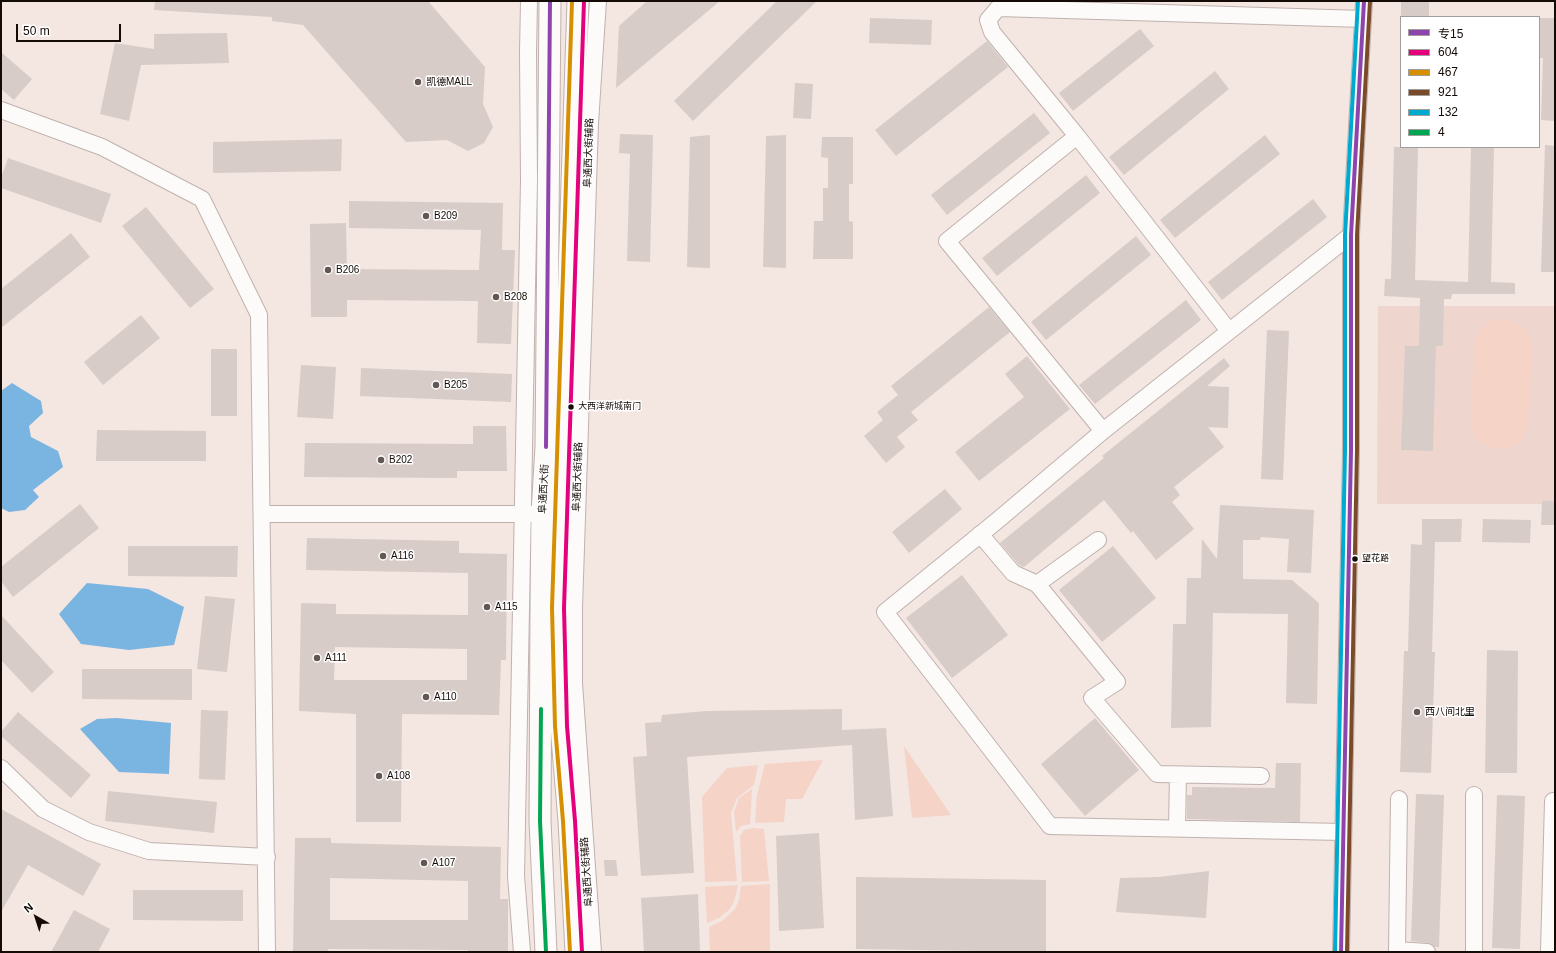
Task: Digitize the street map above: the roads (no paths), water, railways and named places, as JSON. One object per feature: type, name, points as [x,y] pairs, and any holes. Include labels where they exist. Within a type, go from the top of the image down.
[{"type":"main road","name":"阜通西大街","points":[[546,952],[540,821],[533,514],[546,447],[550,1]]},
{"type":"main road","name":"阜通西大街","points":[[576,952],[569,821],[561,726],[558,608],[578,1]]},
{"type":"street","points":[[522,952],[516,876],[533,514],[528,53],[530,1]]},
{"type":"street","name":"阜通西大街辅路","points":[[593,952],[574,683],[574,608],[590,123],[598,1]]},
{"type":"street","points":[[1341,952],[1351,450],[1351,235],[1364,1]]},
{"type":"street","points":[[1229,331],[1077,136],[992,32],[988,20],[998,8],[1363,19]]},
{"type":"street","points":[[1,110],[102,147],[202,199],[259,314],[267,952]]},
{"type":"street","points":[[1077,136],[947,241],[1103,432]]},
{"type":"street","points":[[1343,832],[1050,826],[885,612],[1103,432],[1351,235]]},
{"type":"street","points":[[262,514],[533,514]]},
{"type":"street","points":[[980,534],[1013,573],[1037,584],[1117,682],[1092,698],[1156,774],[1261,776]]},
{"type":"street","points":[[1037,584],[1098,540]]},
{"type":"street","points":[[1,768],[43,808],[89,832],[149,851],[267,857]]},
{"type":"street","points":[[1178,775],[1178,828]]},
{"type":"street","points":[[1474,795],[1474,952]]},
{"type":"street","points":[[1399,799],[1397,950],[1427,952]]},
{"type":"street","points":[[1549,952],[1553,801]]},
{"type":"water","points":[[12,383],[41,401],[43,413],[29,426],[31,437],[58,451],[63,467],[33,490],[39,497],[25,510],[9,512],[1,508],[1,391]]},
{"type":"water","points":[[87,583],[148,589],[184,607],[174,645],[129,650],[81,644],[59,614]]},
{"type":"water","points":[[117,718],[171,723],[169,774],[119,772],[80,729],[97,719]]},
{"type":"place","name":"凯德MALL","points":[[418,82]]},
{"type":"place","name":"B209","points":[[426,216]]},
{"type":"place","name":"B206","points":[[328,270]]},
{"type":"place","name":"B208","points":[[496,297]]},
{"type":"place","name":"B205","points":[[436,385]]},
{"type":"place","name":"大西洋新城南门","points":[[571,407]]},
{"type":"place","name":"B202","points":[[381,460]]},
{"type":"place","name":"A116","points":[[383,556]]},
{"type":"place","name":"望花路","points":[[1355,559]]},
{"type":"place","name":"A115","points":[[487,607]]},
{"type":"place","name":"A111","points":[[317,658]]},
{"type":"place","name":"A110","points":[[426,697]]},
{"type":"place","name":"西八间北里","points":[[1417,712]]},
{"type":"place","name":"A108","points":[[379,776]]},
{"type":"place","name":"A107","points":[[424,863]]}]
